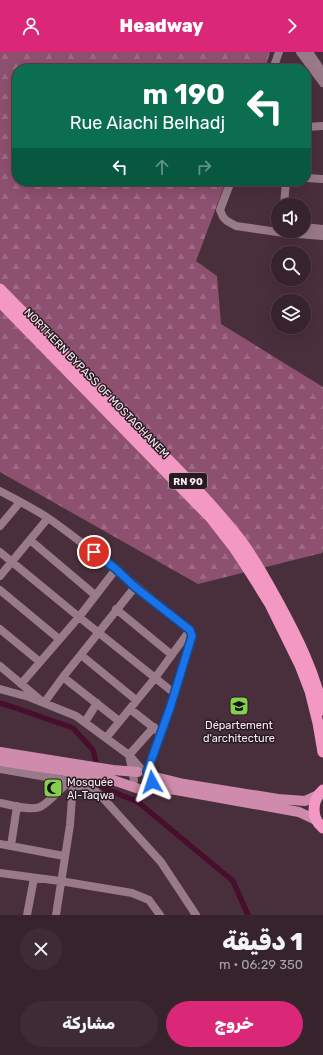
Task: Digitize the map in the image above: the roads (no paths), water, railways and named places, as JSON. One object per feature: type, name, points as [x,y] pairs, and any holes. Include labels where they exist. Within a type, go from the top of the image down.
[{"type":"highway","name":"NORTHERN BYPASS OF MOSTAGHANEM","points":[[0,289],[175,467],[220,515],[240,539],[261,570],[309,662],[323,710]]},
{"type":"highway","name":"NORTHERN BYPASS OF MOSTAGHANEM","points":[[0,302],[211,518],[235,549],[270,604],[300,665],[310,691],[323,752]]},
{"type":"highway","points":[[320,824],[314,814],[314,807],[315,801],[321,793]]},
{"type":"main road","points":[[0,752],[74,776],[141,774],[184,784],[278,799],[305,801],[321,793]]},
{"type":"main road","points":[[0,761],[74,776],[104,777],[143,788],[176,790],[299,812],[320,824]]},
{"type":"main road","points":[[141,774],[152,782],[143,788]]},
{"type":"main road","points":[[141,774],[135,785],[143,788]]},
{"type":"street","points":[[275,64],[280,52]]},
{"type":"street","points":[[300,52],[309,64]]},
{"type":"street","points":[[309,52],[323,73]]},
{"type":"street","points":[[311,67],[323,83]]},
{"type":"street","points":[[311,127],[323,126]]},
{"type":"street","points":[[311,178],[323,179]]},
{"type":"street","points":[[229,186],[220,210],[227,221],[236,226],[271,230]]},
{"type":"street","points":[[285,198],[286,186]]},
{"type":"street","points":[[311,228],[323,229]]},
{"type":"street","points":[[311,235],[323,236]]},
{"type":"street","points":[[0,491],[48,518],[116,569],[135,587],[190,630],[192,636],[161,734],[141,774]]},
{"type":"street","points":[[0,526],[20,502]]},
{"type":"street","points":[[0,576],[48,518]]},
{"type":"street","points":[[30,540],[95,596]]},
{"type":"street","points":[[0,552],[174,693]]},
{"type":"street","points":[[21,684],[79,617],[116,569]]},
{"type":"street","points":[[44,703],[62,677],[135,587]]},
{"type":"street","points":[[0,590],[59,639]]},
{"type":"street","points":[[116,610],[172,655]]},
{"type":"street","points":[[0,629],[40,662]]},
{"type":"street","points":[[106,738],[155,678],[190,630]]},
{"type":"street","points":[[81,655],[136,700]]},
{"type":"street","points":[[0,666],[44,703]]},
{"type":"street","points":[[62,677],[119,721]]},
{"type":"street","points":[[0,689],[29,697],[76,716],[129,755],[141,774]]},
{"type":"street","points":[[85,722],[97,703]]},
{"type":"street","points":[[130,709],[161,734]]},
{"type":"street","points":[[129,755],[154,727]]},
{"type":"street","points":[[0,769],[74,776],[93,790],[102,797],[161,862],[196,915]]},
{"type":"street","points":[[0,803],[30,807],[40,806],[49,800],[74,776]]},
{"type":"street","points":[[57,913],[60,881],[70,824],[74,776]]},
{"type":"street","points":[[11,846],[17,806]]},
{"type":"street","points":[[0,844],[64,856]]},
{"type":"street","points":[[0,873],[132,893],[149,900],[160,915]]},
{"type":"street","points":[[27,915],[34,878]]},
{"type":"waterway","points":[[0,703],[73,728],[93,750],[97,766]]},
{"type":"waterway","points":[[97,783],[106,789],[138,802],[233,881],[248,915]]},
{"type":"place","name":"Département d'architecture","points":[[239,706]]},
{"type":"place","name":"Mosquée Al-Taqwa","points":[[53,788]]}]
